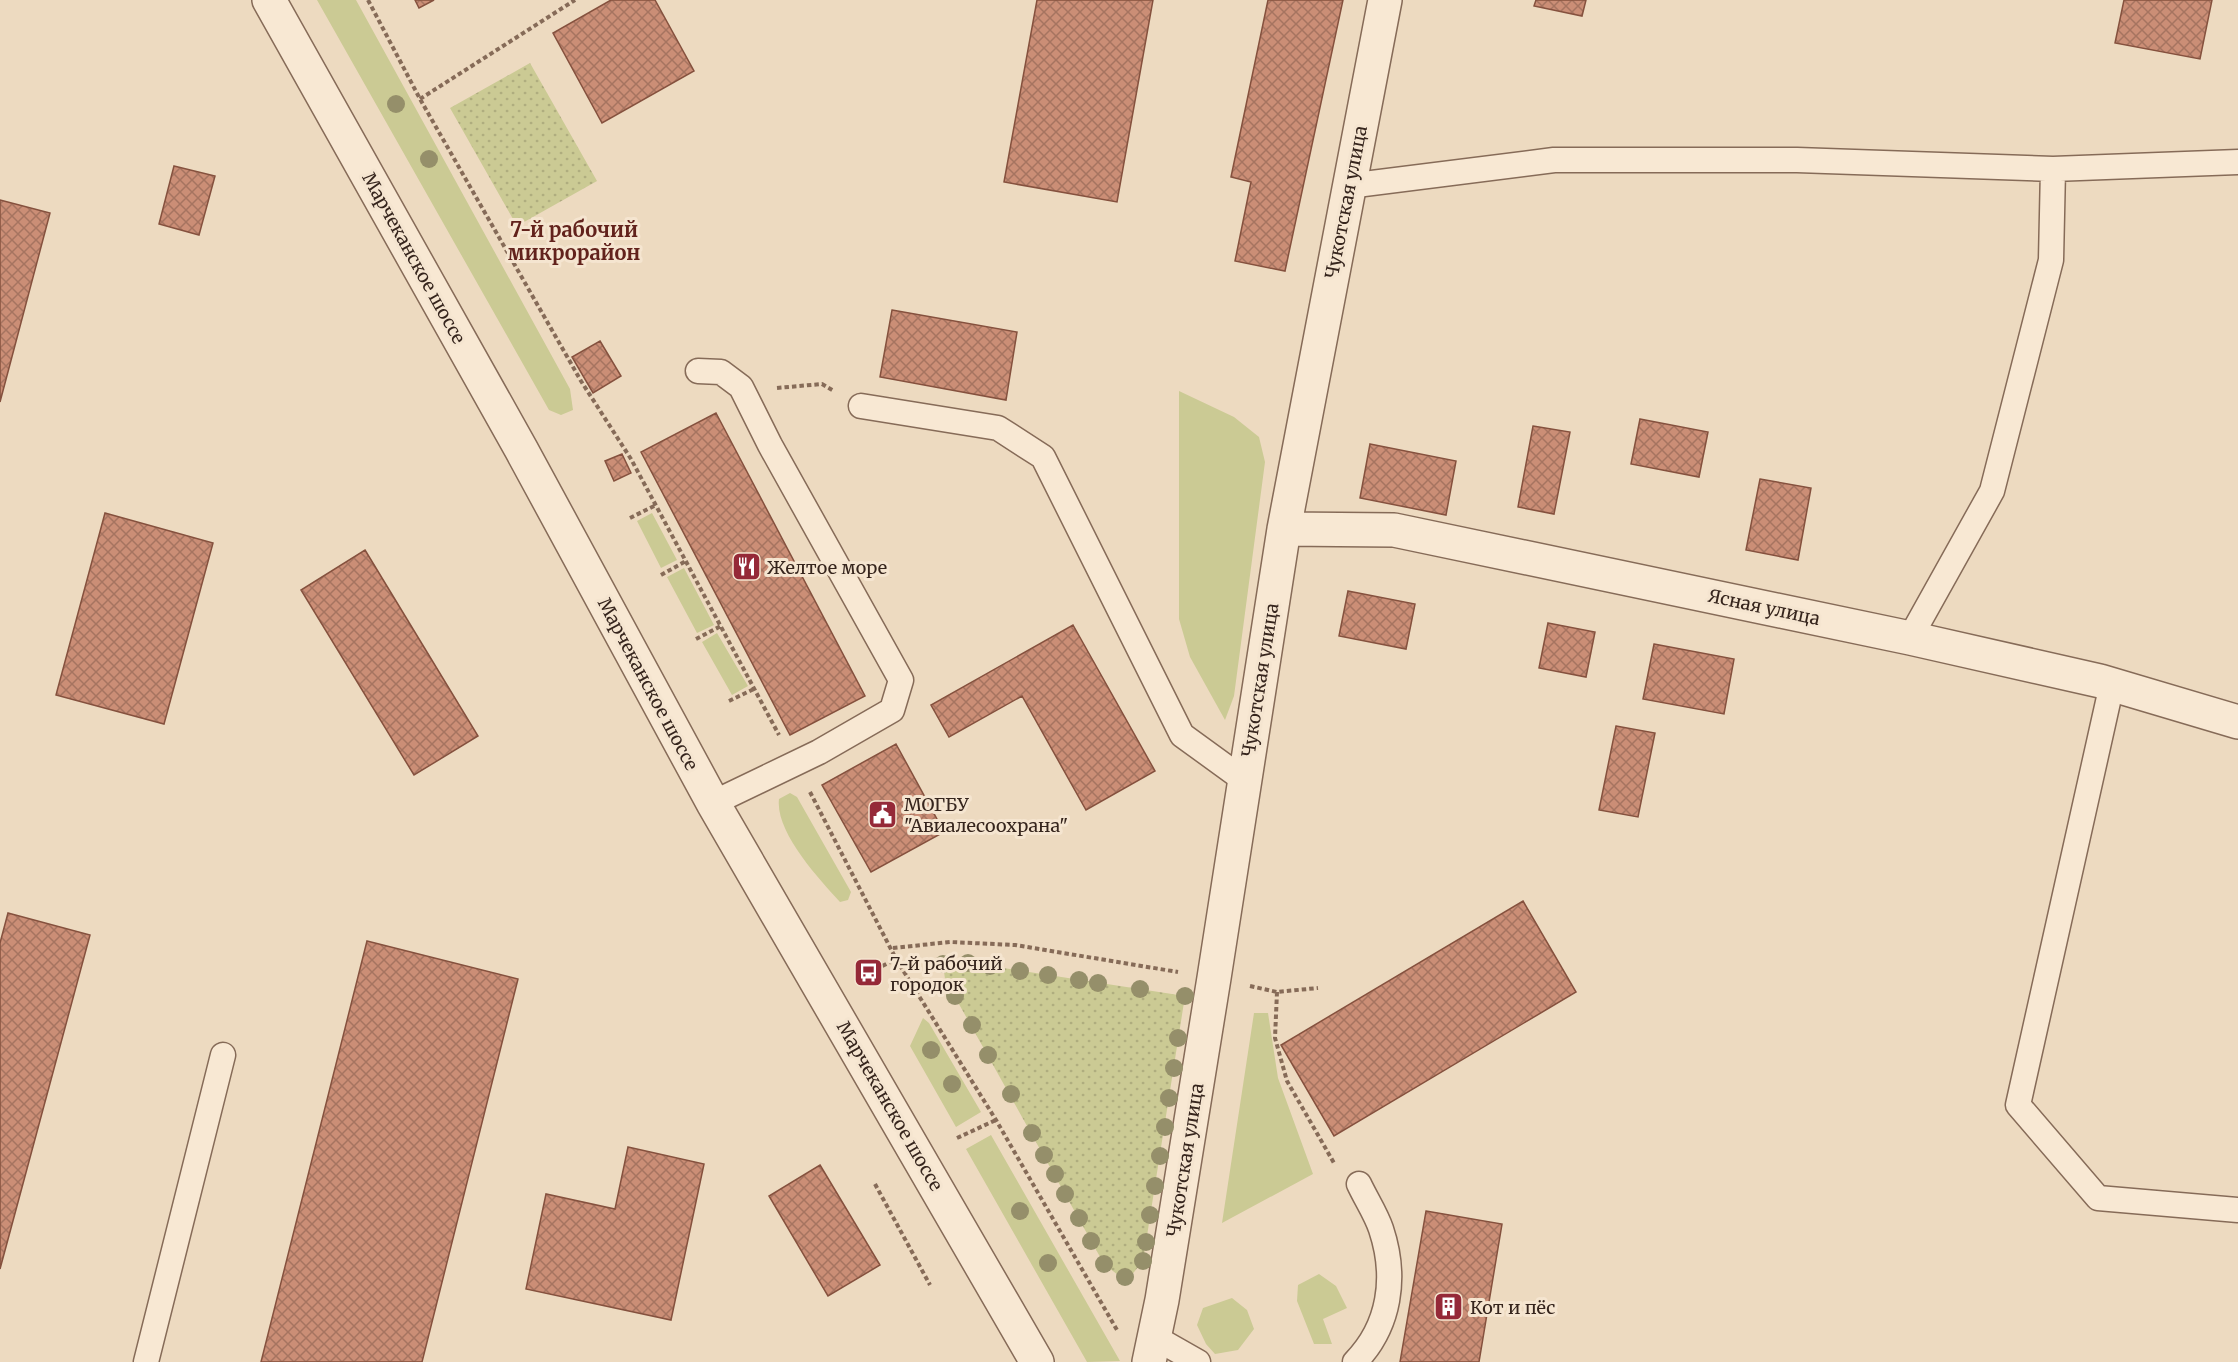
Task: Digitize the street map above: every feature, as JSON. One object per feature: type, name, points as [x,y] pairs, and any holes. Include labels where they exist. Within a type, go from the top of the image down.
[{"type":"street","name":"Марчеканское шоссе","points":[[268,0],[522,449],[713,803],[1037,1362]]},
{"type":"street","name":"Чукотская улица","points":[[1151,1349],[1214,978],[1284,529],[1384,0]]},
{"type":"street","name":"Ясная улица","points":[[1284,529],[1394,530],[1910,638],[2112,684],[2238,722]]},
{"type":"lane","points":[[1348,186],[1554,160],[1797,160],[2053,169],[2238,162]]},
{"type":"lane","points":[[1910,638],[1992,491],[2051,260],[2053,169]]},
{"type":"lane","points":[[698,370],[721,372],[743,390],[770,445],[901,680],[892,710],[819,752],[794,762],[713,803]]},
{"type":"lane","points":[[861,406],[998,428],[1043,457],[1182,735],[1244,780]]},
{"type":"lane","points":[[2112,684],[2018,1106],[2098,1198],[2238,1210]]},
{"type":"lane","points":[[146,1362],[223,1055]]},
{"type":"lane","points":[[1355,1362],[1369,1348],[1385,1316],[1390,1267],[1381,1229],[1359,1184]]},
{"type":"lane","points":[[1151,1349],[1198,1362]]},
{"type":"path","points":[[368,0],[420,99],[575,371],[631,459],[893,948],[896,958],[996,1120],[1118,1333]]},
{"type":"path","points":[[420,99],[575,0]]},
{"type":"path","points":[[743,390],[822,384],[861,406]]},
{"type":"path","points":[[630,518],[656,505]]},
{"type":"path","points":[[661,575],[686,561]]},
{"type":"path","points":[[696,639],[721,626]]},
{"type":"path","points":[[729,701],[754,689]]},
{"type":"path","points":[[893,948],[950,942],[1015,945],[1214,978],[1277,992],[1318,988]]},
{"type":"path","points":[[869,973],[896,958]]},
{"type":"path","points":[[1277,992],[1275,1038],[1287,1081],[1338,1170]]},
{"type":"path","points":[[957,1138],[996,1120]]},
{"type":"path","points":[[875,1184],[930,1285]]},
{"type":"shaded area","points":[[317,0],[356,0],[570,389],[573,410],[561,415],[549,410]]},
{"type":"shaded area","points":[[530,63],[597,181],[517,226],[450,108]]},
{"type":"shaded area","points":[[1179,391],[1234,417],[1259,437],[1265,462],[1234,696],[1225,720],[1190,657],[1179,619]]},
{"type":"shaded area","points":[[652,513],[677,560],[661,568],[637,521]]},
{"type":"shaded area","points":[[684,568],[714,625],[697,633],[667,577]]},
{"type":"shaded area","points":[[717,633],[748,686],[732,695],[702,642]]},
{"type":"shaded area","points":[[790,793],[797,797],[851,892],[848,900],[840,902],[810,868],[791,840],[784,826],[779,799]]},
{"type":"shaded area","points":[[958,961],[1185,996],[1143,1261],[1130,1277],[1118,1275],[1104,1264],[945,979],[943,964]]},
{"type":"shaded area","points":[[1254,1013],[1268,1013],[1278,1078],[1313,1174],[1222,1223]]},
{"type":"shaded area","points":[[923,1018],[929,1023],[981,1112],[956,1127],[910,1046]]},
{"type":"shaded area","points":[[991,1135],[1120,1361],[1087,1362],[966,1149]]},
{"type":"shaded area","points":[[1319,1274],[1336,1286],[1347,1308],[1323,1319],[1332,1344],[1314,1344],[1297,1301],[1298,1285]]},
{"type":"shaded area","points":[[1232,1298],[1247,1310],[1254,1329],[1238,1350],[1215,1354],[1206,1344],[1197,1325],[1203,1308]]},
{"type":"building","points":[[415,0],[434,0],[419,8]]},
{"type":"building","points":[[611,0],[655,0],[694,71],[602,123],[553,33]]},
{"type":"building","points":[[1037,0],[1153,0],[1117,202],[1004,182]]},
{"type":"building","points":[[1268,0],[1343,0],[1285,271],[1235,261],[1251,182],[1231,177]]},
{"type":"building","points":[[1536,0],[1586,0],[1582,16],[1534,6]]},
{"type":"building","points":[[2124,0],[2212,0],[2200,59],[2115,43]]},
{"type":"building","points":[[174,166],[215,176],[199,235],[159,224]]},
{"type":"building","points":[[0,200],[50,213],[0,402]]},
{"type":"building","points":[[892,310],[1017,332],[1006,400],[880,377]]},
{"type":"building","points":[[600,341],[621,376],[593,393],[572,357]]},
{"type":"building","points":[[716,413],[865,696],[790,735],[641,452]]},
{"type":"building","points":[[1640,419],[1708,432],[1699,477],[1631,464]]},
{"type":"building","points":[[1533,426],[1570,432],[1554,514],[1518,507]]},
{"type":"building","points":[[1370,444],[1456,461],[1446,515],[1360,498]]},
{"type":"building","points":[[622,454],[631,473],[614,481],[605,461]]},
{"type":"building","points":[[1760,479],[1811,488],[1798,560],[1746,550]]},
{"type":"building","points":[[105,513],[213,543],[164,724],[56,695]]},
{"type":"building","points":[[365,550],[478,736],[414,775],[301,590]]},
{"type":"building","points":[[1348,591],[1415,604],[1406,649],[1339,636]]},
{"type":"building","points":[[1548,623],[1595,632],[1586,677],[1539,668]]},
{"type":"building","points":[[1073,625],[1155,771],[1086,810],[1022,696],[949,737],[931,705]]},
{"type":"building","points":[[1654,644],[1734,659],[1724,714],[1643,699]]},
{"type":"building","points":[[1616,726],[1655,733],[1638,817],[1599,810]]},
{"type":"building","points":[[896,744],[944,832],[871,872],[822,785]]},
{"type":"building","points":[[1523,901],[1576,992],[1334,1136],[1281,1045]]},
{"type":"building","points":[[8,913],[90,935],[0,1269],[0,943]]},
{"type":"building","points":[[367,941],[518,979],[422,1362],[261,1362]]},
{"type":"building","points":[[628,1147],[704,1164],[671,1320],[526,1289],[546,1194],[615,1209]]},
{"type":"building","points":[[820,1165],[880,1265],[828,1296],[769,1196]]},
{"type":"building","name":"Кот и пёс","points":[[1426,1211],[1502,1224],[1479,1362],[1400,1362]]},
{"type":"place","name":"Желтое море","points":[[746,567]]},
{"type":"place","name":"МОГБУ \"Авиалесоохрана\"","points":[[883,814]]},
{"type":"place","name":"7-й рабочий городок","points":[[869,973]]},
{"type":"place","name":"Кот и пёс","points":[[1449,1307]]},
{"type":"district","name":"7-й рабочий микрорайон","points":[[574,240]]}]
